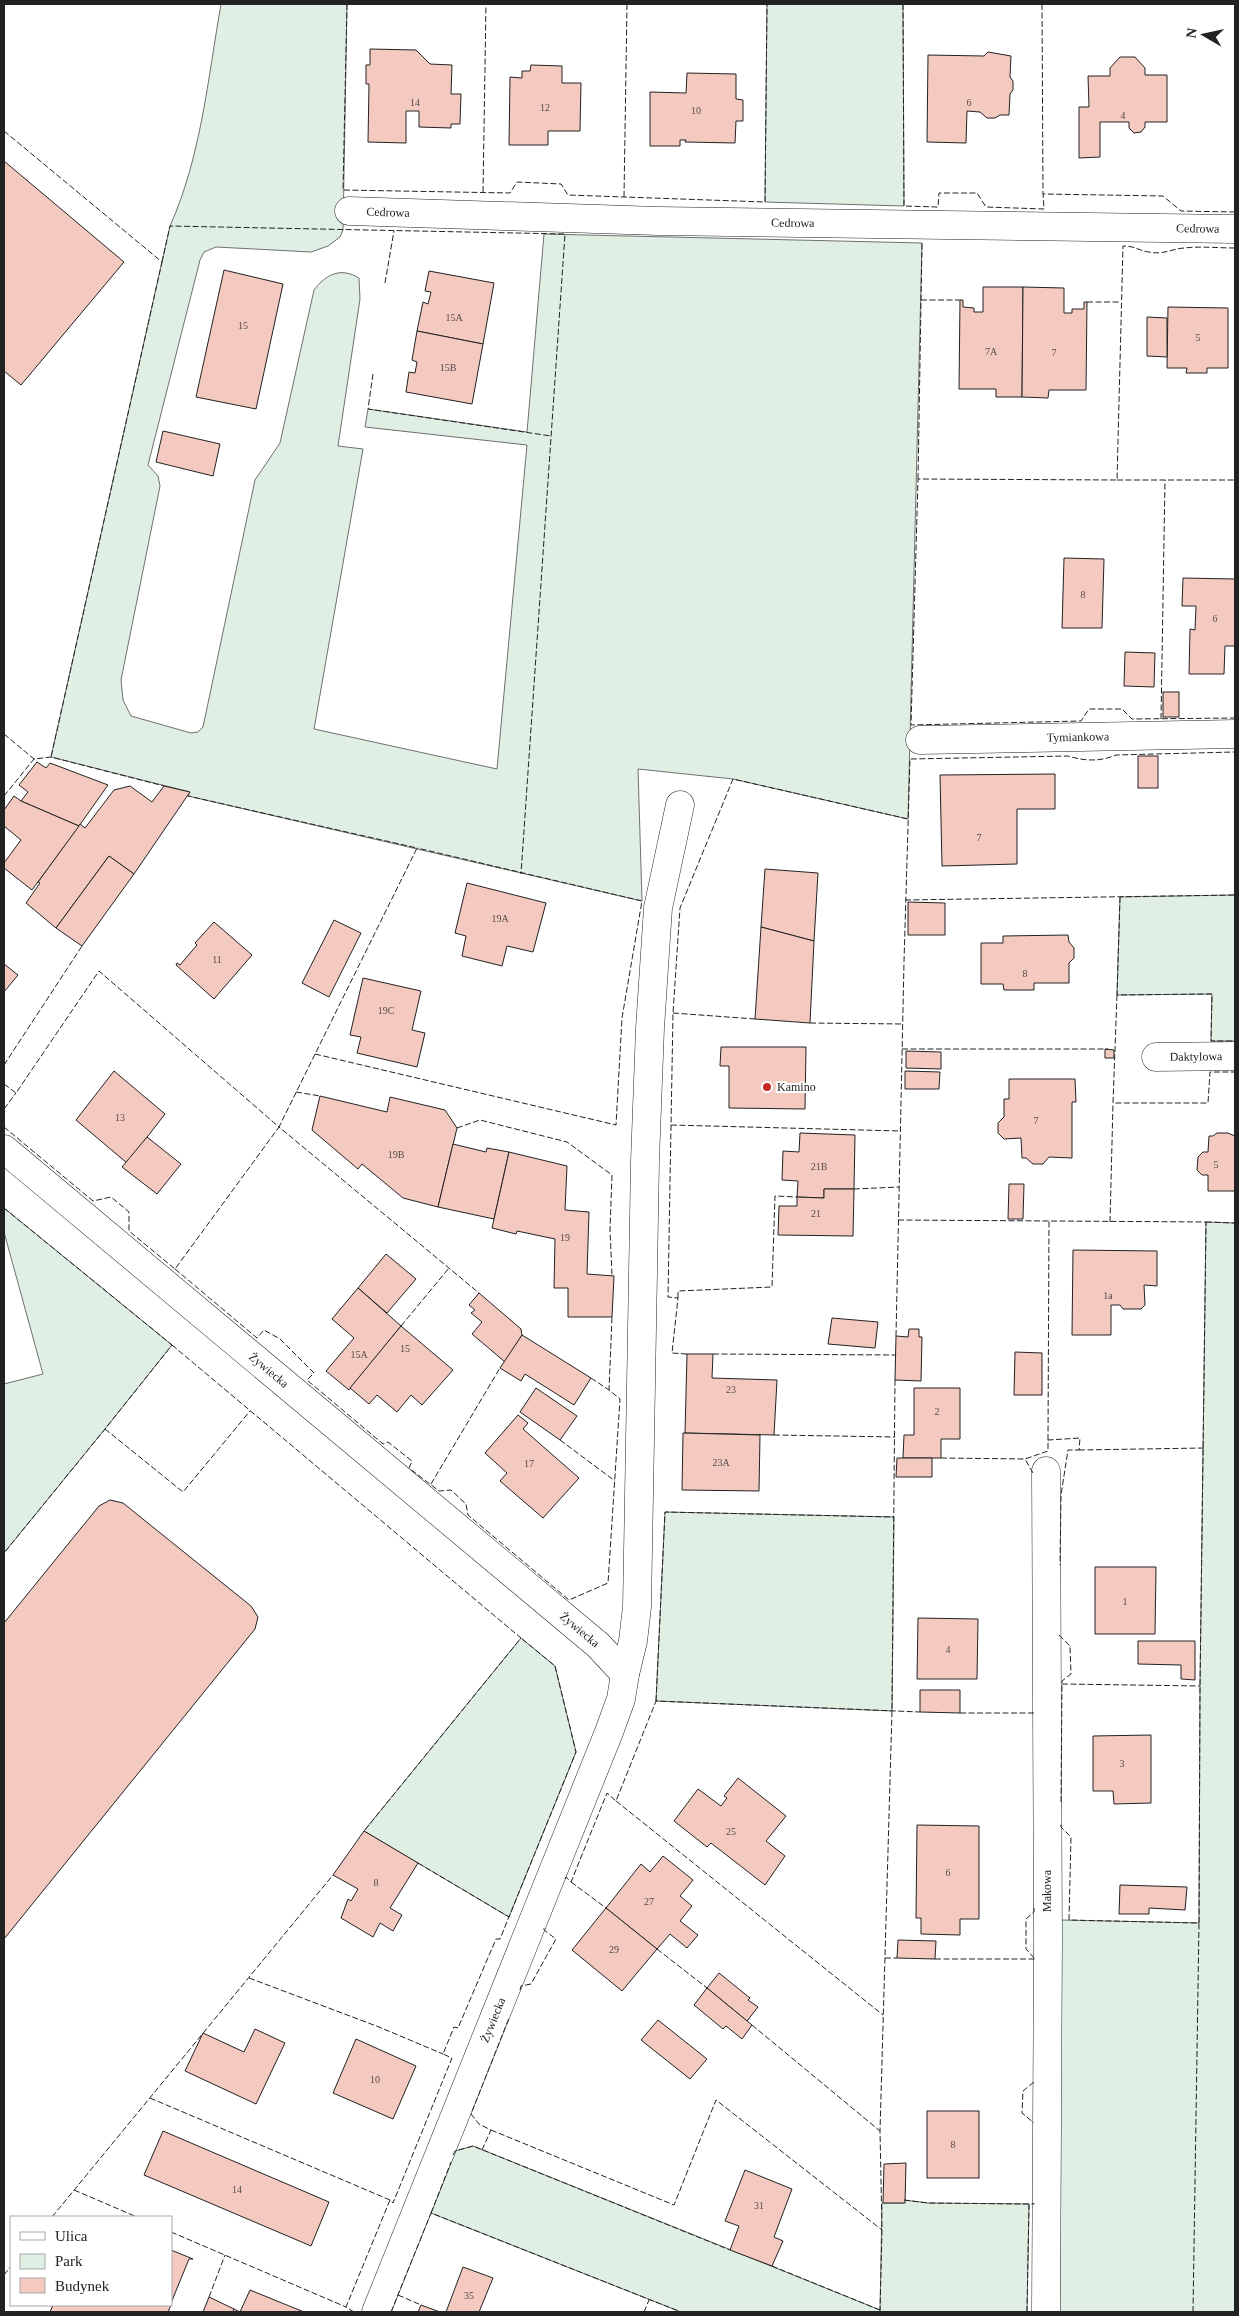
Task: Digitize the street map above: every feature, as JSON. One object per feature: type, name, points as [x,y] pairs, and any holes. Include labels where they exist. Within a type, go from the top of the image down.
[{"type":"street","name":"Cedrowa","points":[[349,211],[653,221],[1235,229]]},
{"type":"street","name":"Tymiankowa","points":[[920,740],[1235,734]]},
{"type":"street","points":[[625,1674],[633,1641],[638,1607],[645,1161],[658,908],[680,806]]},
{"type":"street","name":"Daktylowa","points":[[1156,1057],[1235,1056]]},
{"type":"street","name":"Żywiecka","points":[[4,1149],[598,1645],[625,1674],[621,1699],[606,1742],[376,2312]]},
{"type":"street","name":"Makowa","points":[[1046,1470],[1048,1940],[1046,2312]]},
{"type":"green space","points":[[221,4],[347,4],[343,230],[340,237],[328,246],[311,252],[216,247],[204,252],[200,260],[148,465],[158,476],[160,486],[121,680],[123,700],[131,716],[191,733],[198,732],[203,727],[255,480],[280,443],[314,290],[329,276],[346,273],[359,278],[360,299],[338,446],[363,449],[314,729],[497,769],[527,445],[365,427],[368,409],[527,432],[544,234],[922,243],[908,819],[733,779],[638,769],[642,901],[188,796],[190,792],[51,757],[170,226],[181,200],[196,145]]},
{"type":"green space","points":[[767,4],[903,4],[904,206],[765,202]]},
{"type":"green space","points":[[1235,895],[1235,1041],[1211,1041],[1212,994],[1117,995],[1120,897]]},
{"type":"green space","points":[[4,1208],[172,1345],[4,1553],[4,1384],[43,1374],[4,1232]]},
{"type":"green space","points":[[1206,1222],[1235,1223],[1235,2312],[1058,2312],[1060,1920],[1199,1923]]},
{"type":"green space","points":[[665,1512],[894,1517],[892,1711],[656,1701]]},
{"type":"green space","points":[[521,1638],[555,1666],[576,1752],[509,1917],[364,1831]]},
{"type":"green space","points":[[473,2146],[880,2310],[882,2203],[904,2203],[904,2200],[928,2203],[1029,2204],[1027,2312],[681,2312],[431,2213],[455,2151]]},
{"type":"building","points":[[370,49],[416,50],[430,64],[452,65],[451,94],[461,94],[460,124],[451,124],[451,128],[419,127],[419,111],[406,111],[406,143],[368,142],[369,84],[366,84],[366,65],[370,65]]},
{"type":"building","points":[[988,52],[1011,56],[1010,77],[1013,81],[1013,90],[1010,94],[1009,115],[987,118],[980,112],[967,111],[966,143],[927,142],[928,55],[984,56]]},
{"type":"building","points":[[1120,57],[1135,57],[1145,68],[1145,75],[1167,75],[1167,122],[1145,122],[1145,127],[1141,132],[1134,133],[1129,128],[1129,122],[1100,122],[1100,157],[1079,158],[1079,107],[1089,107],[1088,76],[1110,76],[1110,68]]},
{"type":"building","points":[[531,65],[562,66],[562,83],[581,83],[580,131],[548,131],[548,145],[509,145],[510,77],[522,78],[522,71],[530,71]]},
{"type":"building","points":[[687,73],[736,74],[736,99],[743,100],[743,121],[736,121],[735,143],[685,142],[686,140],[680,140],[680,146],[650,146],[650,92],[686,93]]},
{"type":"building","points":[[4,161],[124,262],[21,385],[4,371]]},
{"type":"building","points":[[224,270],[283,284],[256,409],[196,397]]},
{"type":"building","points":[[429,271],[494,283],[483,344],[417,331],[423,302],[428,304],[431,292],[425,291]]},
{"type":"building","points":[[983,287],[1023,287],[1022,397],[996,397],[996,389],[959,389],[960,300],[963,300],[963,307],[974,308],[974,312],[983,312]]},
{"type":"building","points":[[1023,287],[1064,288],[1064,313],[1072,313],[1072,309],[1084,309],[1084,302],[1087,302],[1086,390],[1049,390],[1048,398],[1022,397]]},
{"type":"building","points":[[1168,307],[1228,308],[1228,368],[1207,368],[1207,373],[1186,373],[1187,368],[1167,368]]},
{"type":"building","points":[[1147,317],[1167,318],[1167,357],[1147,356]]},
{"type":"building","points":[[417,331],[483,344],[472,404],[406,392],[409,372],[415,373],[417,362],[412,360]]},
{"type":"building","points":[[163,431],[220,444],[213,476],[156,462]]},
{"type":"building","points":[[1064,558],[1104,559],[1102,628],[1062,628]]},
{"type":"building","points":[[1183,578],[1235,579],[1235,646],[1225,646],[1224,674],[1189,674],[1190,629],[1195,630],[1196,606],[1182,606]]},
{"type":"building","points":[[1125,652],[1155,653],[1154,687],[1124,686]]},
{"type":"building","points":[[1163,692],[1179,692],[1179,717],[1163,717]]},
{"type":"building","points":[[1138,756],[1158,756],[1158,788],[1138,788]]},
{"type":"building","points":[[37,762],[46,768],[50,763],[108,785],[79,826],[21,801],[28,792],[19,785]]},
{"type":"building","points":[[1055,774],[1055,809],[1017,809],[1017,864],[942,866],[940,775]]},
{"type":"building","points":[[130,786],[152,802],[164,786],[190,792],[134,874],[109,856],[56,928],[26,903],[40,883],[38,882],[80,824],[85,828],[114,790]]},
{"type":"building","points":[[14,796],[21,801],[79,826],[32,890],[4,868],[4,863],[21,840],[4,826],[4,810]]},
{"type":"building","points":[[109,856],[134,874],[82,946],[56,928]]},
{"type":"building","points":[[765,869],[818,873],[814,941],[761,927]]},
{"type":"building","points":[[467,883],[546,903],[533,952],[507,946],[502,966],[462,956],[466,936],[455,933]]},
{"type":"building","points":[[908,902],[945,903],[945,935],[908,935]]},
{"type":"building","points":[[334,920],[361,933],[329,997],[302,983]]},
{"type":"building","points":[[214,922],[252,955],[214,999],[176,965],[177,963],[180,965],[197,945],[195,943]]},
{"type":"building","points":[[761,927],[814,941],[810,1023],[755,1019]]},
{"type":"building","points":[[1068,935],[1069,942],[1074,948],[1074,958],[1069,963],[1069,983],[1034,983],[1034,990],[1004,990],[1003,984],[981,984],[981,943],[1003,943],[1003,936]]},
{"type":"building","points":[[4,964],[18,975],[4,992]]},
{"type":"building","points":[[363,978],[421,991],[412,1030],[425,1033],[417,1067],[357,1053],[361,1037],[350,1035]]},
{"type":"building","name":"Kamino","points":[[721,1047],[806,1047],[805,1109],[729,1108],[729,1066],[720,1066]]},
{"type":"building","points":[[1105,1049],[1114,1050],[1114,1058],[1105,1058]]},
{"type":"building","points":[[906,1051],[941,1052],[941,1069],[906,1068]]},
{"type":"building","points":[[114,1071],[165,1114],[127,1163],[76,1120]]},
{"type":"building","points":[[905,1071],[940,1072],[939,1089],[905,1089]]},
{"type":"building","points":[[1009,1079],[1075,1079],[1076,1102],[1072,1102],[1072,1158],[1049,1157],[1043,1164],[1033,1164],[1026,1158],[1022,1158],[1021,1138],[1004,1139],[998,1133],[998,1123],[1004,1117],[1004,1099],[1009,1099]]},
{"type":"building","points":[[320,1096],[387,1112],[390,1097],[445,1110],[457,1128],[438,1207],[403,1198],[362,1164],[358,1169],[312,1130]]},
{"type":"building","points":[[800,1133],[855,1135],[854,1189],[824,1189],[824,1198],[797,1197],[798,1181],[782,1180],[783,1151],[799,1152]]},
{"type":"building","points":[[1217,1133],[1228,1133],[1235,1136],[1235,1191],[1208,1191],[1208,1175],[1202,1175],[1197,1170],[1198,1157],[1203,1152],[1208,1152],[1209,1136]]},
{"type":"building","points":[[147,1137],[181,1164],[157,1194],[122,1167]]},
{"type":"building","points":[[453,1144],[486,1152],[487,1148],[509,1152],[494,1219],[438,1207]]},
{"type":"building","points":[[509,1152],[567,1166],[565,1210],[589,1212],[587,1274],[614,1276],[612,1317],[568,1317],[568,1288],[554,1288],[555,1239],[517,1231],[516,1234],[492,1228]]},
{"type":"building","points":[[1009,1184],[1024,1184],[1023,1219],[1008,1219]]},
{"type":"building","points":[[824,1189],[854,1189],[853,1236],[778,1235],[779,1206],[797,1206],[797,1197],[824,1198]]},
{"type":"building","points":[[1073,1250],[1157,1251],[1157,1286],[1144,1285],[1145,1305],[1141,1309],[1123,1309],[1120,1305],[1111,1305],[1111,1335],[1072,1335]]},
{"type":"building","points":[[386,1254],[416,1279],[387,1313],[358,1288]]},
{"type":"building","points":[[358,1288],[401,1326],[349,1390],[326,1371],[354,1338],[332,1319]]},
{"type":"building","points":[[479,1293],[521,1329],[522,1335],[505,1362],[472,1334],[482,1322],[471,1313],[475,1310],[469,1305]]},
{"type":"building","points":[[832,1318],[878,1322],[875,1348],[828,1344]]},
{"type":"building","points":[[401,1326],[453,1370],[422,1405],[411,1395],[397,1412],[377,1395],[369,1404],[350,1388]]},
{"type":"building","points":[[909,1329],[919,1329],[919,1337],[922,1337],[921,1381],[895,1380],[896,1336],[908,1337]]},
{"type":"building","points":[[522,1335],[591,1378],[574,1405],[525,1374],[521,1381],[500,1368]]},
{"type":"building","points":[[1015,1352],[1042,1353],[1042,1395],[1014,1395]]},
{"type":"building","points":[[687,1354],[713,1354],[712,1378],[777,1380],[774,1435],[685,1433]]},
{"type":"building","points":[[536,1388],[577,1416],[560,1440],[520,1412]]},
{"type":"building","points":[[914,1388],[960,1388],[960,1439],[941,1439],[941,1458],[903,1458],[904,1435],[914,1435]]},
{"type":"building","points":[[518,1415],[528,1423],[523,1429],[579,1478],[543,1518],[500,1481],[507,1473],[485,1453]]},
{"type":"building","points":[[683,1433],[760,1435],[759,1491],[682,1490]]},
{"type":"building","points":[[897,1458],[932,1458],[932,1477],[896,1477]]},
{"type":"building","points":[[110,1500],[123,1503],[251,1606],[258,1617],[255,1629],[4,1939],[4,1623],[99,1506]]},
{"type":"building","points":[[1095,1567],[1156,1567],[1155,1634],[1095,1634]]},
{"type":"building","points":[[918,1618],[978,1619],[977,1679],[917,1679]]},
{"type":"building","points":[[1138,1641],[1195,1641],[1195,1680],[1181,1679],[1181,1665],[1138,1664]]},
{"type":"building","points":[[920,1690],[960,1690],[960,1713],[920,1712]]},
{"type":"building","points":[[1151,1735],[1151,1803],[1114,1804],[1113,1791],[1093,1791],[1093,1736]]},
{"type":"building","points":[[738,1778],[786,1816],[766,1841],[785,1856],[765,1885],[711,1843],[707,1847],[674,1821],[698,1789],[721,1806],[727,1798],[724,1796]]},
{"type":"building","points":[[917,1825],[979,1826],[979,1919],[960,1919],[960,1935],[921,1934],[921,1918],[916,1918]]},
{"type":"building","points":[[364,1831],[418,1863],[390,1908],[402,1915],[393,1931],[380,1923],[373,1937],[341,1918],[348,1899],[351,1901],[358,1889],[333,1875]]},
{"type":"building","points":[[663,1856],[693,1880],[680,1896],[692,1906],[680,1921],[698,1935],[687,1948],[670,1934],[657,1949],[606,1908],[641,1864],[650,1872]]},
{"type":"building","points":[[1120,1885],[1187,1887],[1185,1910],[1149,1908],[1149,1914],[1119,1914]]},
{"type":"building","points":[[606,1908],[657,1949],[622,1991],[572,1950]]},
{"type":"building","points":[[898,1940],[936,1941],[935,1959],[897,1958]]},
{"type":"building","points":[[719,1973],[750,1998],[748,2000],[758,2007],[747,2021],[707,1988]]},
{"type":"building","points":[[707,1988],[752,2025],[742,2039],[726,2026],[723,2029],[694,2005]]},
{"type":"building","points":[[658,2020],[707,2059],[690,2079],[641,2040]]},
{"type":"building","points":[[255,2029],[285,2043],[256,2104],[185,2071],[203,2033],[244,2052]]},
{"type":"building","points":[[356,2039],[416,2066],[393,2119],[333,2093]]},
{"type":"building","points":[[927,2111],[979,2111],[979,2178],[927,2178]]},
{"type":"building","points":[[163,2131],[329,2202],[311,2246],[144,2175]]},
{"type":"building","points":[[906,2163],[905,2203],[883,2203],[884,2164]]},
{"type":"building","points":[[745,2170],[792,2189],[774,2237],[783,2241],[772,2266],[730,2250],[739,2226],[725,2221]]},
{"type":"building","points":[[172,2250],[193,2259],[189,2259],[172,2301]]},
{"type":"building","points":[[463,2267],[493,2278],[479,2312],[446,2312]]},
{"type":"building","points":[[250,2290],[304,2312],[240,2312]]},
{"type":"building","points":[[209,2297],[234,2309],[233,2312],[203,2312]]},
{"type":"building","points":[[421,2305],[440,2312],[418,2312]]},
{"type":"building","points":[[53,2306],[171,2306],[168,2312],[50,2312]]},
{"type":"fence","points":[[347,4],[343,190],[510,193],[517,182],[561,184],[568,195],[765,202],[767,4]]},
{"type":"fence","points":[[483,192],[486,4]]},
{"type":"fence","points":[[624,197],[627,4]]},
{"type":"fence","points":[[903,4],[904,206],[938,207],[939,193],[977,193],[986,207],[1044,209],[1043,194],[1163,196],[1181,211],[1235,212]]},
{"type":"fence","points":[[1042,4],[1043,194]]},
{"type":"fence","points":[[4,131],[162,262],[51,757]]},
{"type":"fence","points":[[162,262],[170,226],[565,234],[521,874]]},
{"type":"fence","points":[[385,283],[394,231]]},
{"type":"fence","points":[[918,479],[922,243]]},
{"type":"fence","points":[[1235,248],[1190,247],[1154,253],[1123,246],[1117,480],[918,479],[911,725],[1081,721],[1089,709],[1122,709],[1132,719],[1235,718]]},
{"type":"fence","points":[[921,300],[960,300]]},
{"type":"fence","points":[[1087,302],[1121,302]]},
{"type":"fence","points":[[373,374],[368,409],[551,436]]},
{"type":"fence","points":[[1117,480],[1235,480]]},
{"type":"fence","points":[[1161,719],[1165,480]]},
{"type":"fence","points":[[4,734],[34,759]]},
{"type":"fence","points":[[896,1336],[910,759],[1068,756],[1092,760],[1116,755],[1235,752]]},
{"type":"fence","points":[[4,796],[34,759],[51,757],[164,786]]},
{"type":"fence","points":[[687,1354],[672,1353],[678,1298],[668,1297],[673,1013],[680,908],[733,779],[908,819]]},
{"type":"fence","points":[[4,1084],[16,1093],[99,971],[279,1127],[417,848],[188,796]]},
{"type":"fence","points":[[315,1054],[616,1125],[622,1018],[642,901],[417,848]]},
{"type":"fence","points":[[905,900],[1235,895]]},
{"type":"fence","points":[[1120,897],[1117,995],[1212,994],[1211,1041],[1235,1041]]},
{"type":"fence","points":[[4,1065],[82,946]]},
{"type":"fence","points":[[1117,995],[1113,1103],[1208,1103],[1210,1072],[1235,1072]]},
{"type":"fence","points":[[673,1013],[755,1019]]},
{"type":"fence","points":[[810,1023],[903,1024]]},
{"type":"fence","points":[[902,1049],[1108,1049]]},
{"type":"fence","points":[[296,1092],[320,1096]]},
{"type":"fence","points":[[4,1109],[16,1093]]},
{"type":"fence","points":[[1110,1222],[1113,1103]]},
{"type":"fence","points":[[457,1128],[480,1120],[567,1142],[612,1175],[610,1230],[612,1275]]},
{"type":"fence","points":[[671,1125],[900,1131]]},
{"type":"fence","points":[[4,1127],[93,1201],[111,1197],[129,1212],[129,1231],[175,1269],[279,1127],[479,1293]]},
{"type":"fence","points":[[854,1189],[899,1187]]},
{"type":"fence","points":[[678,1298],[678,1291],[772,1287],[775,1196],[797,1197]]},
{"type":"fence","points":[[4,1208],[172,1345],[4,1553]]},
{"type":"fence","points":[[898,1220],[1206,1222],[1199,1923],[1069,1920],[1071,1837],[1061,1827],[1061,1823]]},
{"type":"fence","points":[[1048,1440],[1049,1221]]},
{"type":"fence","points":[[1206,1222],[1235,1223]]},
{"type":"fence","points":[[401,1326],[449,1268]]},
{"type":"fence","points":[[175,1269],[257,1338],[264,1330],[280,1339],[314,1373],[307,1380],[383,1444],[388,1442],[412,1461],[409,1468],[439,1491],[451,1490],[466,1504],[468,1515],[569,1600],[608,1583],[620,1399],[609,1390],[612,1317]]},
{"type":"fence","points":[[172,1345],[521,1638],[364,1831]]},
{"type":"fence","points":[[713,1354],[896,1355]]},
{"type":"fence","points":[[431,1484],[500,1368]]},
{"type":"fence","points":[[591,1378],[609,1390]]},
{"type":"fence","points":[[880,2312],[882,2230],[880,2131],[892,1711],[895,1380]]},
{"type":"fence","points":[[105,1429],[183,1492],[250,1411]]},
{"type":"fence","points":[[774,1435],[895,1437]]},
{"type":"fence","points":[[1033,1473],[1025,1459],[1048,1451],[1048,1440],[1080,1438],[1079,1450],[1068,1450],[1061,1495],[1060,1565]]},
{"type":"fence","points":[[560,1440],[615,1481]]},
{"type":"fence","points":[[1079,1450],[1204,1448]]},
{"type":"fence","points":[[941,1458],[1025,1459]]},
{"type":"fence","points":[[656,1701],[665,1512],[894,1517]]},
{"type":"fence","points":[[1059,1635],[1070,1646],[1071,1674],[1062,1681],[1061,1803]]},
{"type":"fence","points":[[354,2312],[346,2307],[390,2200],[393,2203],[452,2058],[443,2054],[454,2027],[458,2028],[496,1939],[500,1939],[576,1752],[555,1666],[521,1638]]},
{"type":"fence","points":[[1062,1684],[1200,1686]]},
{"type":"fence","points":[[565,1879],[566,1877],[571,1882],[607,1793],[616,1801],[656,1701],[920,1712]]},
{"type":"fence","points":[[960,1713],[1034,1713]]},
{"type":"fence","points":[[616,1801],[883,2015]]},
{"type":"fence","points":[[418,1863],[509,1917]]},
{"type":"fence","points":[[53,2216],[333,1875]]},
{"type":"fence","points":[[571,1882],[606,1908]]},
{"type":"fence","points":[[1034,1908],[1034,1912],[1026,1919],[1026,1949],[1036,1960]]},
{"type":"fence","points":[[1193,2312],[1199,1923]]},
{"type":"fence","points":[[520,1990],[521,1986],[531,1984],[556,1939],[544,1928]]},
{"type":"fence","points":[[657,1949],[707,1988]]},
{"type":"fence","points":[[885,1958],[897,1958]]},
{"type":"fence","points":[[935,1959],[1035,1959]]},
{"type":"fence","points":[[249,1978],[379,2027],[443,2054]]},
{"type":"fence","points":[[482,2150],[491,2130],[479,2124],[471,2114],[509,2018]]},
{"type":"fence","points":[[752,2025],[880,2131]]},
{"type":"fence","points":[[1034,2082],[1023,2091],[1022,2113],[1034,2123]]},
{"type":"fence","points":[[150,2098],[390,2200]]},
{"type":"fence","points":[[491,2130],[674,2205],[716,2100],[882,2230]]},
{"type":"fence","points":[[453,2155],[455,2151],[473,2146],[730,2250]]},
{"type":"fence","points":[[431,2213],[451,2162]]},
{"type":"fence","points":[[74,2190],[135,2216]]},
{"type":"fence","points":[[904,2200],[928,2203],[1029,2204]]},
{"type":"fence","points":[[1027,2312],[1029,2204],[1034,2203]]},
{"type":"fence","points":[[391,2312],[431,2213],[681,2312]]},
{"type":"fence","points":[[172,2232],[346,2307]]},
{"type":"fence","points":[[209,2297],[225,2255]]},
{"type":"fence","points":[[772,2266],[880,2310]]},
{"type":"fence","points":[[4,2275],[10,2267]]},
{"type":"fence","points":[[398,2295],[421,2305]]},
{"type":"fence","points":[[644,2312],[649,2300]]},
{"type":"place","name":"Kamino","points":[[767,1087]]}]
